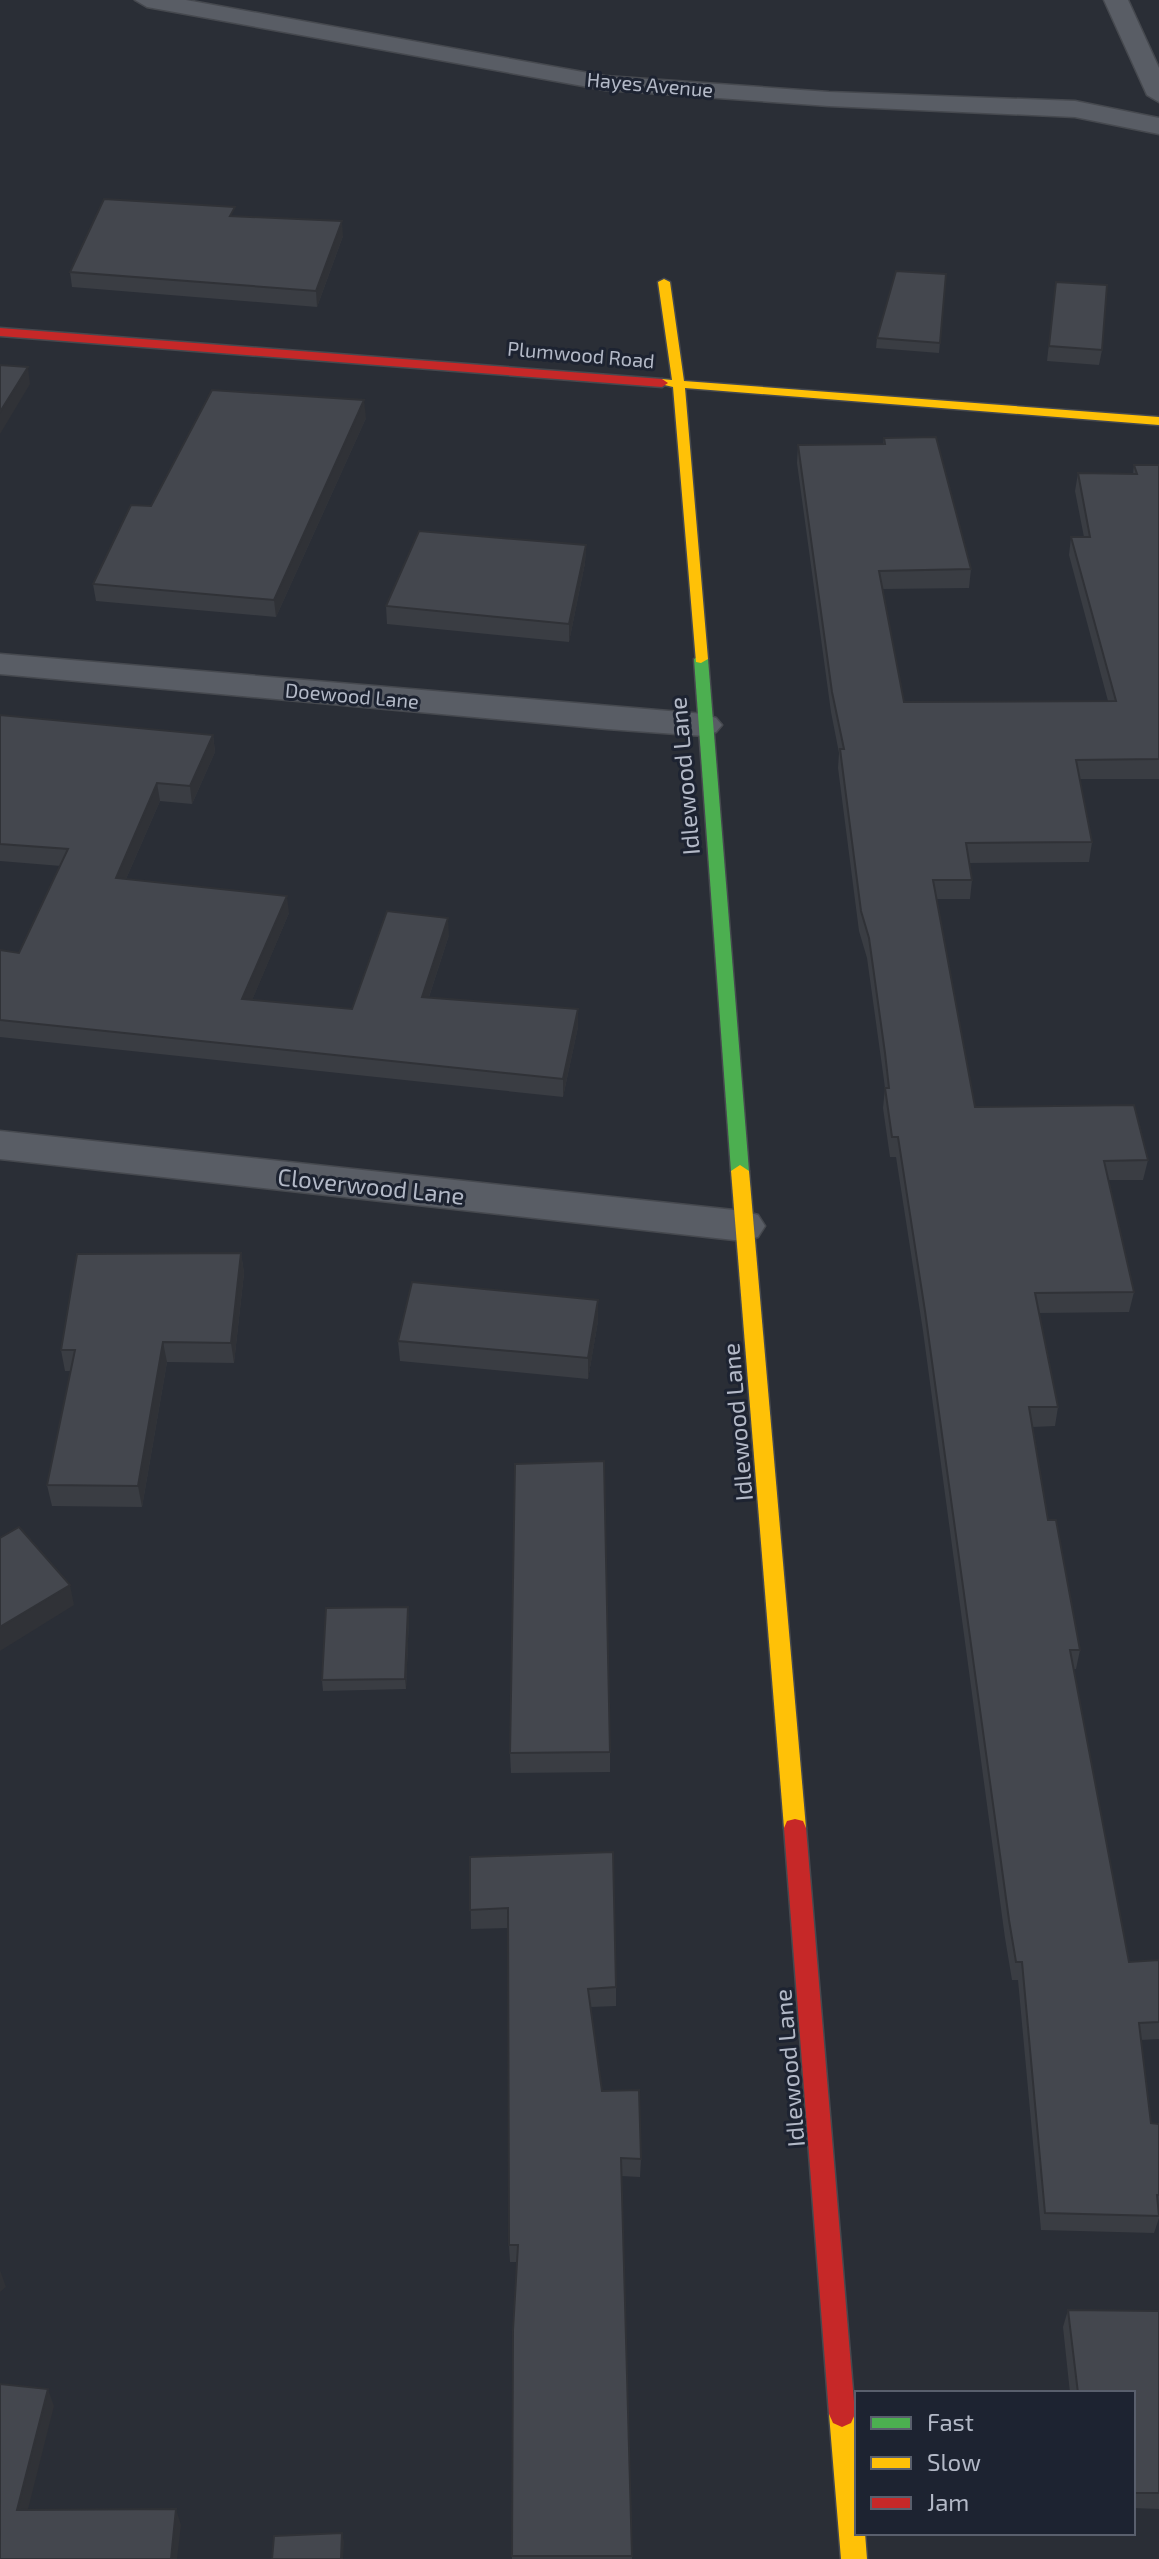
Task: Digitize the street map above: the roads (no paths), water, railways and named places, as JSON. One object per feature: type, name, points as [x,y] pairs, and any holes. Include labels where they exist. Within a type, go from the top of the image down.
[{"type":"street","name":"Hayes Avenue","points":[[147,0],[605,83],[829,99],[1075,109],[1159,126]]},
{"type":"street","points":[[1116,0],[1159,95]]},
{"type":"street","name":"Idlewood Lane","points":[[664,282],[678,386],[737,1108],[743,1226],[753,1307],[854,2559]]},
{"type":"street","name":"Plumwood Road","points":[[0,332],[1159,421]]},
{"type":"street","name":"Doewood Lane","points":[[0,664],[704,725]]},
{"type":"street","name":"Cloverwood Lane","points":[[0,1145],[743,1226]]}]
